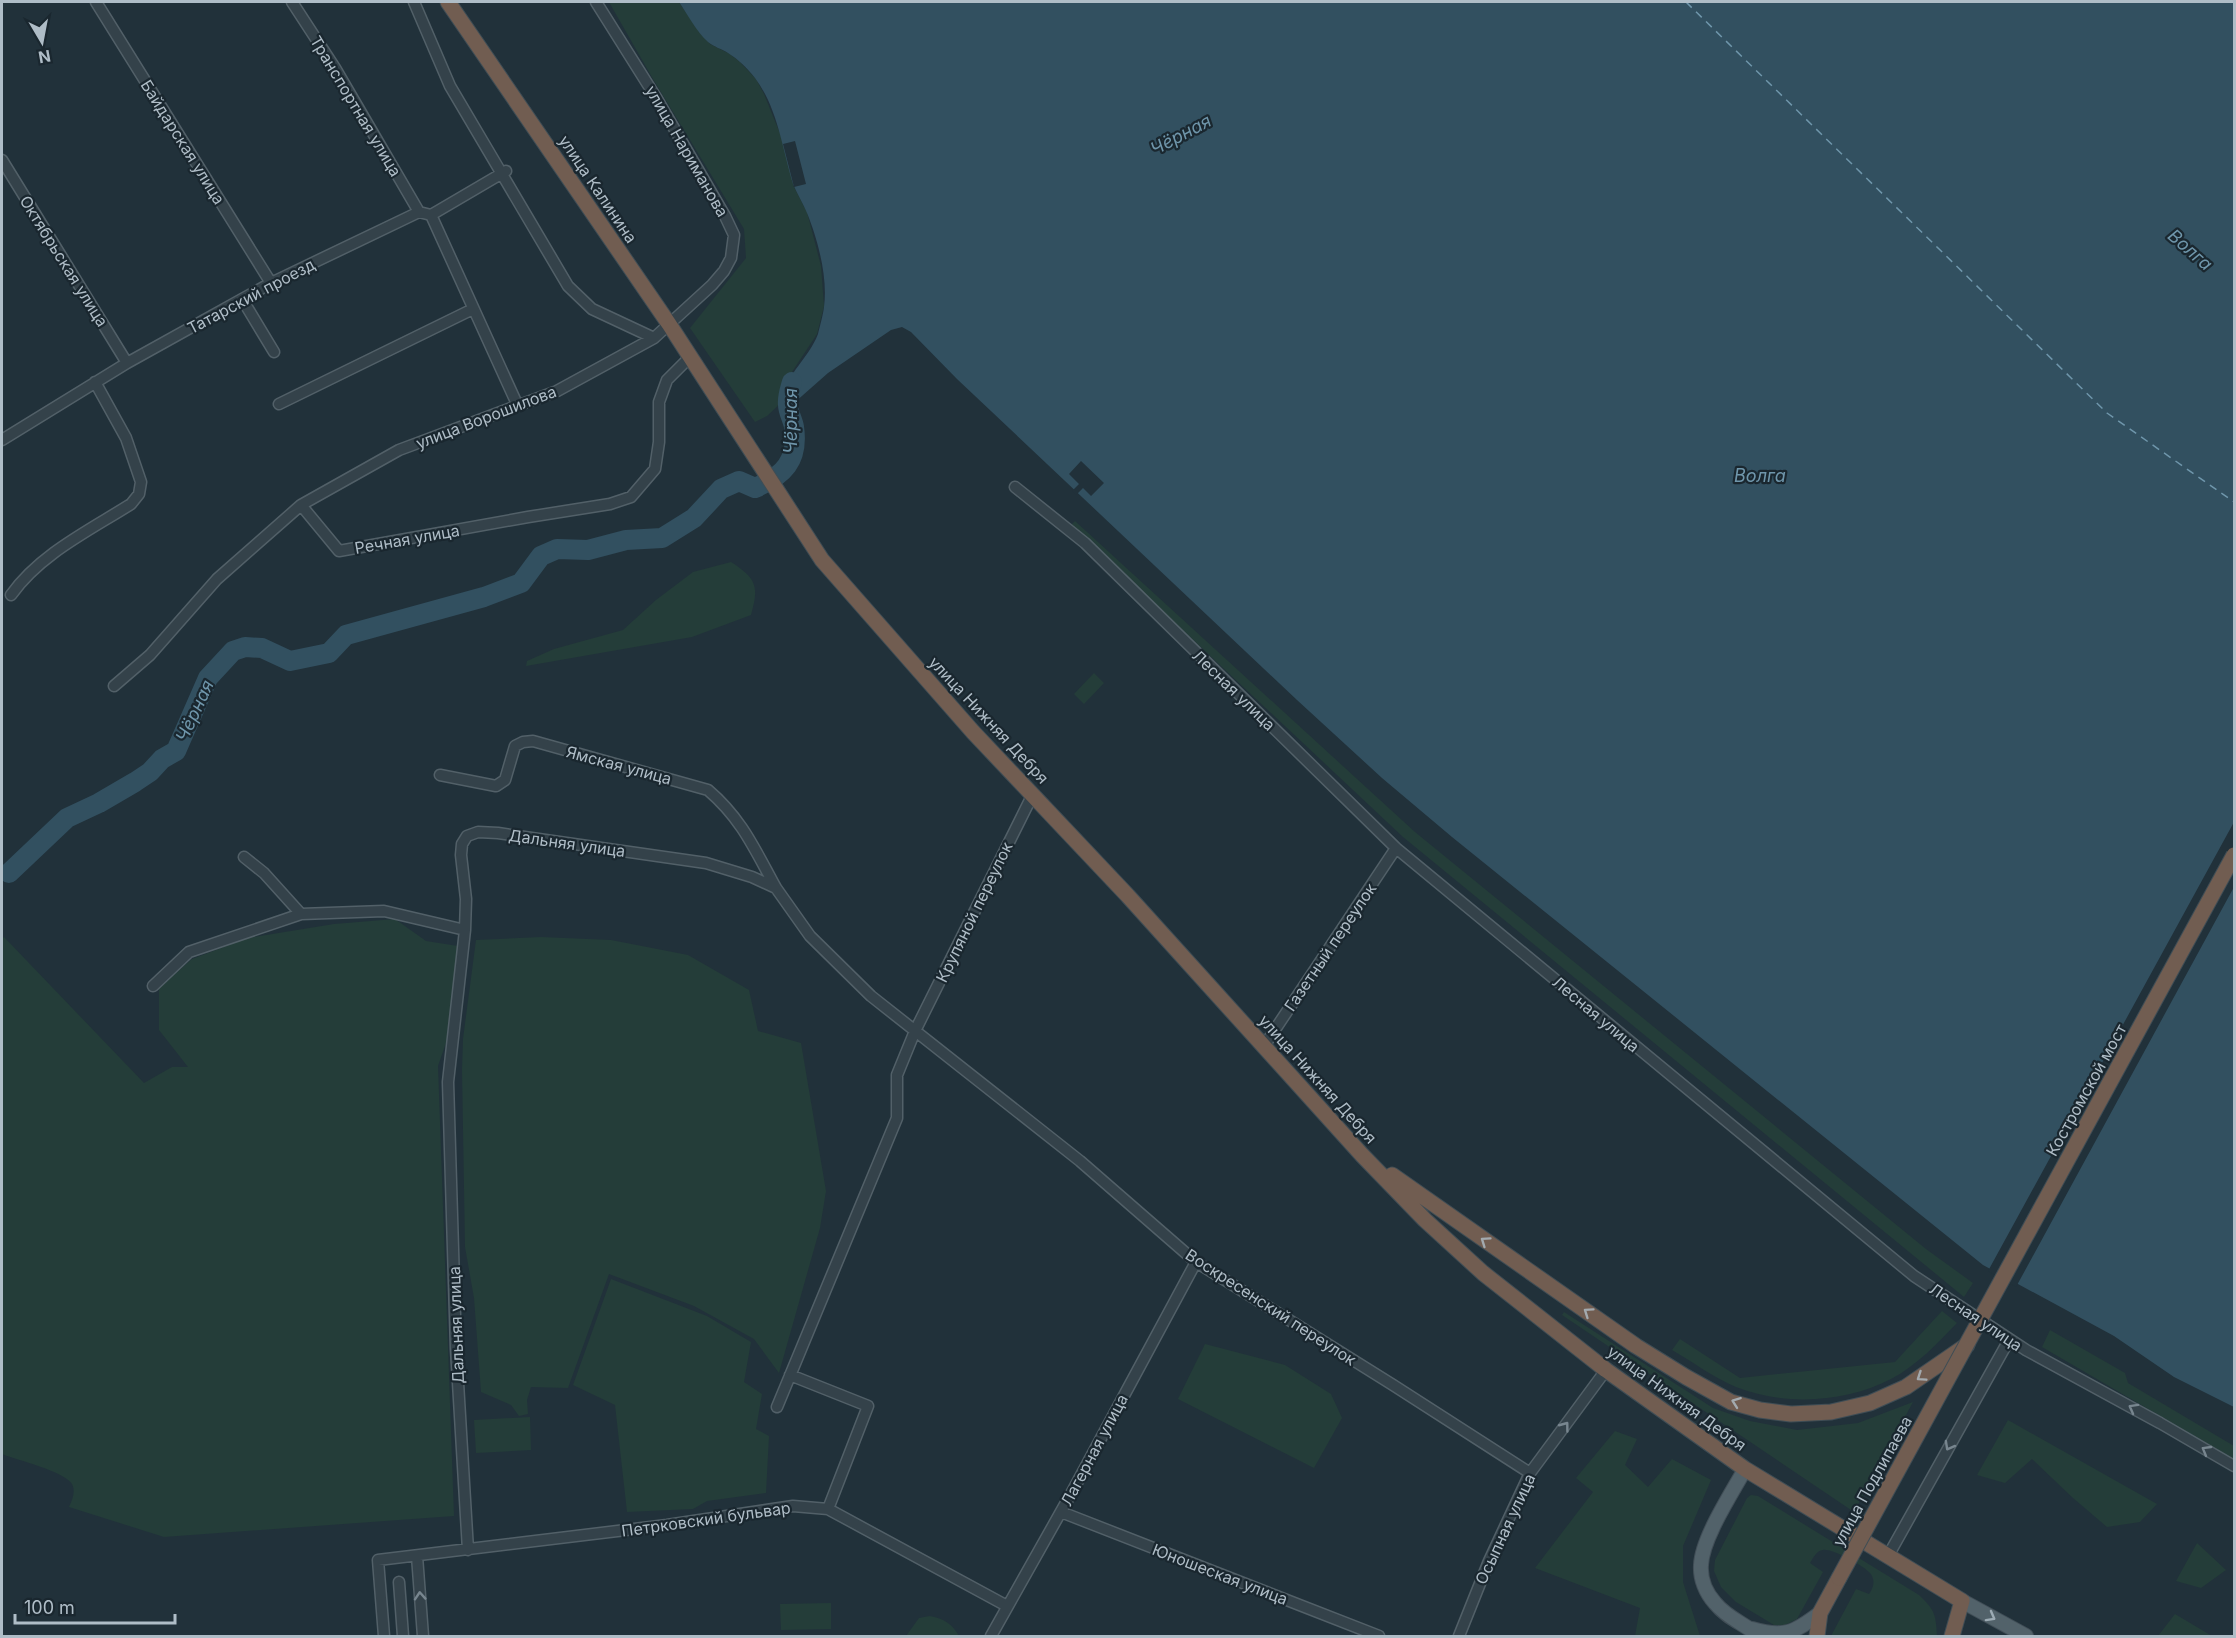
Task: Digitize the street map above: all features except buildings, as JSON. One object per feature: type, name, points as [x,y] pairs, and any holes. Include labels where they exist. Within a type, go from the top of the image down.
[{"type":"highway","name":"улица Калинина","points":[[448,2],[718,398]]},
{"type":"highway","name":"улица Нижняя Дебря","points":[[718,398],[822,560],[973,732],[1033,794],[1362,1155],[1425,1220],[1483,1273],[1606,1370],[1745,1469],[1962,1601]]},
{"type":"highway","name":"Костромской мост","points":[[1969,1343],[2235,855]]},
{"type":"highway","points":[[1362,1155],[1636,1346],[1731,1402],[1760,1410],[1791,1414],[1831,1412],[1870,1403],[1906,1387],[1969,1343]]},
{"type":"highway","name":"улица Подлипаева","points":[[1820,1613],[1969,1343]]},
{"type":"highway","points":[[1952,1636],[1962,1601]]},
{"type":"highway","points":[[1818,1636],[1820,1613]]},
{"type":"main road","points":[[1745,1469],[1705,1547],[1701,1577],[1706,1591],[1715,1604],[1730,1617],[1755,1633],[1786,1634],[1801,1627],[1820,1613]]},
{"type":"main road","name":"улица Нижняя Дебря","points":[[1962,1601],[2026,1636]]},
{"type":"main road","name":"улица Подлипаева","points":[[1807,1636],[1820,1613]]},
{"type":"street","name":"Байдарская улица","points":[[96,2],[271,283]]},
{"type":"street","name":"Транспортная улица","points":[[292,2],[335,68],[419,212]]},
{"type":"street","points":[[414,2],[450,86],[503,172],[568,286],[592,309],[654,338]]},
{"type":"street","name":"улица Нариманова","points":[[596,2],[657,99],[725,216],[734,236],[731,258],[724,271],[669,324]]},
{"type":"street","name":"Октябрьская улица","points":[[2,160],[127,363]]},
{"type":"street","points":[[419,212],[431,215],[503,172]]},
{"type":"street","name":"Татарский проезд","points":[[2,440],[127,363],[271,283],[419,212]]},
{"type":"street","points":[[431,215],[517,404]]},
{"type":"street","points":[[242,299],[274,352]]},
{"type":"street","points":[[279,404],[473,309]]},
{"type":"street","name":"улица Ворошилова","points":[[300,506],[399,450],[517,404],[557,391],[654,338],[669,324]]},
{"type":"street","name":"Речная улица","points":[[300,506],[339,551],[528,516],[610,504],[631,497],[655,469],[659,442],[659,402],[667,380],[690,357]]},
{"type":"street","points":[[11,595],[21,581],[42,561],[131,504],[139,494],[141,482],[126,438],[95,382]]},
{"type":"street","name":"Лесная улица","points":[[1015,487],[1085,543],[1396,848],[1914,1276],[2008,1340],[2235,1466]]},
{"type":"street","points":[[114,686],[150,655],[217,579],[300,506]]},
{"type":"street","name":"Ямская улица","points":[[440,775],[496,786],[502,784],[515,746],[533,741],[708,790],[726,805],[742,827],[776,888]]},
{"type":"street","name":"Крупяной переулок","points":[[915,1031],[1033,794]]},
{"type":"street","name":"Дальняя улица","points":[[468,1550],[456,1349],[448,1082],[465,930],[466,899],[461,855],[462,843],[468,836],[478,832],[498,833],[706,863],[752,877],[776,888]]},
{"type":"street","name":"Газетный переулок","points":[[1264,1046],[1396,848]]},
{"type":"street","points":[[244,857],[264,873],[301,915]]},
{"type":"street","points":[[776,888],[810,936],[871,996],[915,1031],[897,1075],[897,1118],[777,1407]]},
{"type":"street","points":[[153,986],[189,952],[301,915],[384,911],[465,930]]},
{"type":"street","name":"Воскресенский переулок","points":[[915,1031],[1080,1161],[1196,1263],[1530,1473]]},
{"type":"street","name":"Лагерная улица","points":[[991,1636],[1196,1263]]},
{"type":"street","points":[[1888,1556],[2008,1340]]},
{"type":"street","name":"Осыпная улица","points":[[1459,1636],[1530,1473],[1606,1370]]},
{"type":"street","points":[[790,1375],[868,1406],[828,1509]]},
{"type":"street","name":"Петрковский бульвар","points":[[384,1636],[378,1560],[667,1525],[793,1506],[828,1509],[1007,1606]]},
{"type":"street","name":"Юношеская улица","points":[[1061,1512],[1378,1636]]},
{"type":"street","points":[[417,1556],[423,1636]]},
{"type":"street","points":[[399,1582],[403,1636]]},
{"type":"green space","points":[[609,2],[679,2],[710,44],[730,54],[756,79],[781,136],[794,187],[807,212],[821,266],[824,306],[817,334],[790,375],[782,402],[767,416],[755,422],[690,328],[746,258],[744,229]]},
{"type":"green space","points":[[1075,521],[1415,832],[1926,1249],[1973,1283],[1964,1297],[1403,837],[1071,525]]},
{"type":"green space","points":[[731,562],[746,573],[754,584],[755,597],[751,615],[692,637],[526,666],[527,661],[554,649],[623,630],[656,600],[693,572]]},
{"type":"green space","points":[[1094,673],[1104,683],[1084,704],[1074,694]]},
{"type":"green space","points":[[395,919],[426,941],[458,946],[448,1037],[438,1066],[454,1516],[164,1537],[69,1507],[74,1490],[67,1479],[50,1470],[2,1454],[2,939],[4,937],[144,1083],[172,1067],[188,1067],[159,1030],[159,988],[192,959],[248,938],[334,924]]},
{"type":"green space","points":[[541,937],[611,940],[688,955],[749,990],[758,1031],[801,1043],[826,1191],[820,1228],[779,1373],[754,1339],[694,1306],[609,1274],[568,1388],[531,1387],[527,1400],[528,1414],[519,1416],[511,1405],[481,1392],[474,1298],[465,1247],[462,1070],[463,1039],[476,940]]},
{"type":"green space","points":[[611,1279],[707,1316],[751,1342],[744,1382],[762,1394],[756,1429],[769,1436],[766,1493],[707,1501],[693,1509],[627,1512],[615,1405],[573,1385]]},
{"type":"green space","points":[[1942,1311],[1957,1323],[1918,1361],[1900,1374],[1873,1387],[1834,1397],[1794,1399],[1755,1393],[1720,1379],[1672,1350],[1680,1339],[1740,1378],[1895,1362]]},
{"type":"green space","points":[[1564,1312],[1713,1408],[1750,1421],[1797,1430],[1858,1423],[1913,1402],[1854,1512],[1562,1315]]},
{"type":"green space","points":[[2050,1330],[2125,1373],[2128,1383],[2234,1446],[2234,1459],[2042,1347]]},
{"type":"green space","points":[[1205,1344],[1285,1365],[1331,1394],[1342,1418],[1314,1468],[1178,1399]]},
{"type":"green space","points":[[530,1417],[531,1450],[476,1453],[474,1420]]},
{"type":"green space","points":[[2008,1420],[2157,1504],[2140,1522],[2107,1527],[2032,1459],[2005,1483],[1977,1475]]},
{"type":"green space","points":[[1615,1431],[1637,1439],[1625,1465],[1648,1487],[1672,1459],[1711,1480],[1683,1546],[1683,1582],[1700,1636],[1635,1636],[1640,1608],[1535,1568],[1593,1492],[1576,1478]]},
{"type":"green space","points":[[1751,1495],[1758,1496],[1919,1595],[1934,1613],[1937,1636],[1831,1636],[1856,1589],[1869,1594],[1873,1581],[1872,1576],[1864,1568],[1828,1550],[1819,1552],[1810,1563],[1823,1572],[1797,1619],[1785,1625],[1774,1625],[1736,1602],[1721,1587],[1714,1571],[1715,1560],[1747,1498]]},
{"type":"green space","points":[[2197,1543],[2226,1570],[2201,1588],[2176,1581]]},
{"type":"green space","points":[[831,1603],[831,1629],[781,1630],[780,1604]]},
{"type":"green space","points":[[2175,1614],[2212,1636],[2158,1636]]},
{"type":"green space","points":[[930,1616],[948,1623],[959,1636],[906,1636],[919,1618]]},
{"type":"water","name":"Волга","points":[[679,2],[2234,2],[2234,1407],[2174,1377],[2114,1336],[1983,1265],[1452,837],[1382,778],[1297,700],[957,379],[911,332],[902,327],[891,330],[828,373],[794,403],[788,406],[782,402],[788,382],[818,334],[824,307],[825,284],[815,235],[793,184],[774,116],[763,90],[739,61],[704,38]]},
{"type":"pier","points":[[795,141],[806,184],[794,187],[783,144]]},
{"type":"pier","points":[[1081,461],[1104,483],[1091,496],[1083,488],[1076,495],[1072,491],[1079,484],[1069,474]]},
{"type":"pier","points":[[2234,822],[2234,887],[2016,1287],[1988,1271]]},
{"type":"waterway","name":"Чёрная","points":[[9,873],[67,818],[135,782],[150,772],[162,759],[176,751],[208,678],[233,651],[245,647],[262,648],[290,661],[329,653],[346,635],[484,597],[521,583],[541,556],[557,549],[588,550],[626,540],[662,538],[694,518],[721,489],[739,481],[755,488],[774,478],[787,466],[794,449],[794,427],[788,402],[792,382]]},
{"type":"ferry route","points":[[1686,2],[2107,413],[2234,502]]}]
